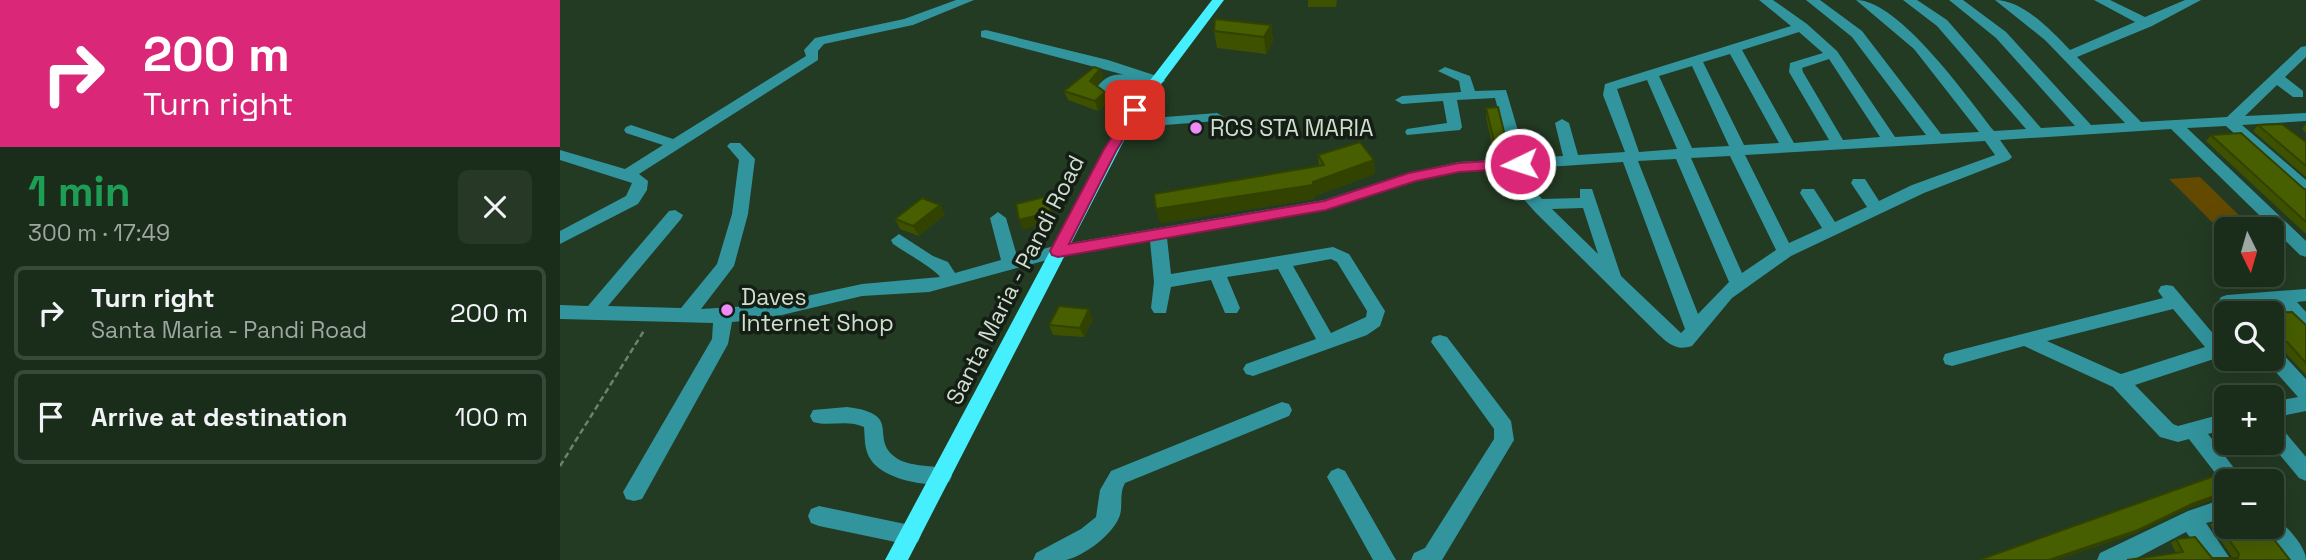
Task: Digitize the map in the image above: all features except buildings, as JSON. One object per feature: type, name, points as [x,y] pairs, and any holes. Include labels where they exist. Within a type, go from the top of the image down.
[{"type":"main road","name":"Santa Maria - Pandi Road","points":[[896,560],[1131,114],[1217,0]]},
{"type":"street","points":[[627,175],[813,57],[811,50],[820,41],[908,22],[968,0]]},
{"type":"street","points":[[1765,0],[1802,27],[1832,54],[1891,142]]},
{"type":"street","points":[[1812,0],[1857,34],[1937,139]]},
{"type":"street","points":[[1402,100],[1450,99],[1497,92],[1503,94],[1511,164],[1538,204],[1677,341],[1685,341],[1726,293],[1785,252],[1876,208],[1915,184],[2004,158],[1990,136],[1919,46],[1862,0]]},
{"type":"street","points":[[1909,0],[1942,23],[2037,133]]},
{"type":"street","points":[[1955,0],[2001,35],[2087,130]]},
{"type":"street","points":[[2001,0],[2050,37],[2137,127]]},
{"type":"street","points":[[2100,0],[2147,23]]},
{"type":"street","points":[[2069,56],[2195,0]]},
{"type":"street","points":[[1695,331],[1631,157],[1610,88],[1802,27]]},
{"type":"street","points":[[986,34],[1103,63],[1155,84]]},
{"type":"street","points":[[1734,48],[1789,148]]},
{"type":"street","points":[[1832,54],[1795,65],[1796,72],[1839,145]]},
{"type":"street","points":[[2230,122],[2303,57]]},
{"type":"street","points":[[1696,61],[1785,252]]},
{"type":"street","points":[[1444,71],[1465,79],[1469,96]]},
{"type":"street","points":[[1651,74],[1738,284]]},
{"type":"street","points":[[1155,84],[1125,78],[1112,79],[1105,85],[1103,93],[1131,114],[1164,121],[1217,117]]},
{"type":"street","points":[[2277,78],[2298,94]]},
{"type":"street","points":[[1412,132],[1455,127],[1450,99]]},
{"type":"street","points":[[560,312],[723,316],[765,312],[862,290],[929,286],[1058,251],[1326,205],[1414,177],[1448,170],[1573,160],[2306,117]]},
{"type":"street","points":[[2277,119],[2296,135]]},
{"type":"street","points":[[2230,122],[2306,189]]},
{"type":"street","points":[[1562,123],[1573,160]]},
{"type":"street","points":[[2175,125],[2306,251]]},
{"type":"street","points":[[631,130],[674,144]]},
{"type":"street","points":[[686,315],[725,265],[729,253],[740,214],[747,159],[735,146]]},
{"type":"street","points":[[560,155],[640,181],[639,190],[632,200],[560,238]]},
{"type":"street","points":[[1859,183],[1876,208]]},
{"type":"street","points":[[1808,193],[1831,229]]},
{"type":"street","points":[[1538,204],[1588,198],[1614,278]]},
{"type":"street","points":[[592,313],[675,215]]},
{"type":"street","points":[[998,218],[1012,265]]},
{"type":"street","points":[[1158,234],[1163,282],[1160,308]]},
{"type":"street","points":[[899,240],[927,260],[942,266],[951,281]]},
{"type":"street","points":[[1163,282],[1333,253],[1343,258],[1376,311],[1374,321],[1327,342],[1253,369]]},
{"type":"street","points":[[1282,261],[1327,342]]},
{"type":"street","points":[[1217,273],[1231,308]]},
{"type":"street","points":[[2240,301],[2306,295]]},
{"type":"street","points":[[1952,359],[2171,297],[2217,348],[2213,352],[2120,382]]},
{"type":"street","points":[[2281,298],[2306,323]]},
{"type":"street","points":[[635,492],[721,339],[723,316]]},
{"type":"street","points":[[2025,339],[2120,382],[2166,431],[2178,434],[2214,424]]},
{"type":"street","points":[[1422,560],[1433,555],[1504,440],[1504,428],[1440,342]]},
{"type":"street","points":[[2284,368],[2306,392]]},
{"type":"street","points":[[2284,408],[2306,403]]},
{"type":"street","points":[[1044,560],[1098,531],[1108,519],[1109,489],[1118,477],[1282,410]]},
{"type":"street","points":[[820,416],[852,413],[866,417],[873,423],[880,454],[887,464],[942,476]]},
{"type":"street","points":[[2193,430],[2224,469]]},
{"type":"street","points":[[2284,445],[2306,472]]},
{"type":"street","points":[[1338,477],[1385,560]]},
{"type":"street","points":[[2108,560],[2137,555],[2191,521],[2214,512]]},
{"type":"street","points":[[820,516],[910,535]]},
{"type":"street","points":[[2191,521],[2220,560]]},
{"type":"street","points":[[2281,539],[2298,560]]},
{"type":"path","points":[[560,466],[654,315]]},
{"type":"shaded area","points":[[2200,177],[2241,217],[2214,217],[2214,224],[2169,179]]},
{"type":"place","name":"RCS STA MARIA","points":[[1196,128]]},
{"type":"place","name":"Daves Internet Shop","points":[[727,310]]},
{"type":"route","points":[[1135,110],[1128,118],[1058,251],[1326,205],[1414,177],[1459,167],[1520,164]]}]
